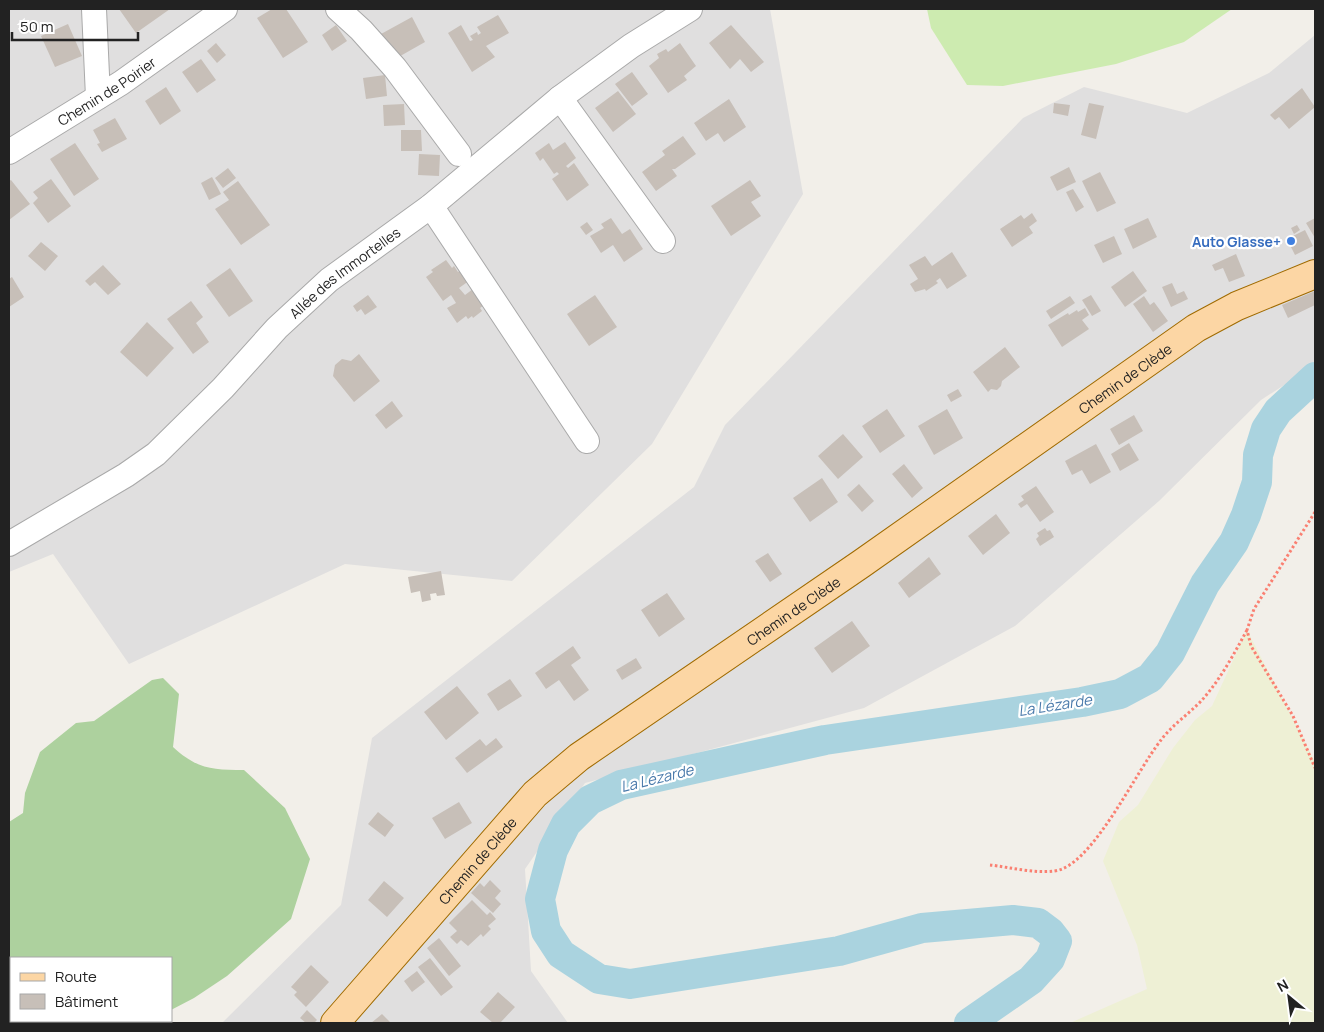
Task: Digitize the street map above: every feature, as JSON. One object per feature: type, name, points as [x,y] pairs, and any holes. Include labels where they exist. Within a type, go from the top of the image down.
[{"type":"main road","name":"Chemin de Clède","points":[[335,1023],[535,794],[579,756],[869,558],[1196,328],[1238,306],[1315,274]]},
{"type":"street","points":[[94,9],[98,97]]},
{"type":"street","name":"Chemin de Poirier","points":[[9,152],[98,97],[226,9]]},
{"type":"street","points":[[338,9],[361,30],[395,68],[458,154]]},
{"type":"street","name":"Allée des Immortelles","points":[[9,544],[126,475],[156,454],[222,388],[277,328],[329,280],[430,206],[560,98],[631,46],[690,9]]},
{"type":"street","points":[[560,98],[663,241]]},
{"type":"street","points":[[430,206],[586,441]]},
{"type":"path","points":[[990,864],[1039,871],[1062,869],[1077,858],[1106,827],[1130,785],[1162,739],[1202,699],[1226,667],[1247,630],[1254,609],[1315,512]]},
{"type":"path","points":[[1247,630],[1251,646],[1293,716],[1315,768]]},
{"type":"shaded area","points":[[9,9],[770,9],[803,194],[652,444],[512,581],[345,564],[129,664],[53,554],[9,572]]},
{"type":"shaded area","points":[[1315,35],[1315,365],[1261,400],[1159,501],[1015,626],[864,708],[585,783],[525,869],[531,971],[568,1023],[222,1023],[341,905],[372,738],[694,487],[725,425],[1023,118],[1084,87],[1187,113],[1269,73]]},
{"type":"green space","points":[[927,9],[1232,9],[1184,42],[1116,64],[1003,86],[967,85],[931,28]]},
{"type":"green space","points":[[1247,630],[1315,762],[1315,1023],[1070,1023],[1147,989],[1137,945],[1103,861],[1119,822],[1138,805],[1173,748],[1195,720],[1212,706]]},
{"type":"green space","points":[[163,678],[179,694],[173,747],[190,760],[206,767],[223,770],[244,770],[285,808],[310,859],[291,919],[227,976],[194,998],[172,1009],[172,957],[10,957],[9,1015],[9,822],[23,813],[25,793],[40,752],[76,723],[94,721],[152,680]]},
{"type":"building","points":[[119,9],[170,9],[136,33]]},
{"type":"building","points":[[272,9],[286,9],[308,42],[283,58],[257,18]]},
{"type":"building","points":[[498,15],[509,33],[486,46],[495,57],[472,72],[448,33],[461,25],[470,41],[473,40],[470,36],[477,32],[478,35],[481,33],[477,27]]},
{"type":"building","points":[[412,17],[425,42],[395,59],[381,34]]},
{"type":"building","points":[[68,24],[82,56],[55,67],[41,36]]},
{"type":"building","points":[[336,25],[347,41],[332,51],[322,35]]},
{"type":"building","points":[[731,25],[764,62],[751,72],[740,59],[730,69],[709,43]]},
{"type":"building","points":[[216,43],[226,55],[217,63],[207,51]]},
{"type":"building","points":[[680,43],[696,66],[684,76],[687,80],[668,93],[649,66],[659,58],[657,54],[666,49],[668,52]]},
{"type":"building","points":[[201,59],[216,80],[197,93],[182,72]]},
{"type":"building","points":[[632,72],[648,94],[632,106],[615,84]]},
{"type":"building","points":[[385,75],[387,96],[366,99],[363,78]]},
{"type":"building","points":[[166,87],[181,111],[160,125],[145,101]]},
{"type":"building","points":[[1302,88],[1315,107],[1289,129],[1279,117],[1275,120],[1270,115]]},
{"type":"building","points":[[618,91],[636,114],[613,132],[595,108]]},
{"type":"building","points":[[729,99],[746,127],[724,142],[718,133],[706,141],[694,123]]},
{"type":"building","points":[[1054,103],[1070,105],[1068,116],[1053,113]]},
{"type":"building","points":[[1089,103],[1104,106],[1096,139],[1081,135]]},
{"type":"building","points":[[404,104],[405,125],[384,126],[383,105]]},
{"type":"building","points":[[115,118],[127,139],[102,152],[97,144],[100,143],[93,130]]},
{"type":"building","points":[[401,130],[421,130],[422,151],[401,151]]},
{"type":"building","points":[[683,136],[696,154],[675,169],[672,169],[677,176],[656,191],[642,172],[665,155],[662,151]]},
{"type":"building","points":[[565,142],[576,158],[566,166],[568,168],[574,163],[589,185],[567,201],[552,179],[559,174],[557,172],[554,174],[543,158],[540,161],[535,153],[549,143],[553,150]]},
{"type":"building","points":[[75,143],[99,179],[74,196],[50,159]]},
{"type":"building","points":[[419,154],[440,155],[439,176],[418,175]]},
{"type":"building","points":[[1069,167],[1076,182],[1057,191],[1050,177]]},
{"type":"building","points":[[228,168],[236,178],[223,188],[215,178]]},
{"type":"building","points":[[1100,172],[1116,203],[1097,212],[1082,181]]},
{"type":"building","points":[[212,177],[221,194],[209,200],[201,183]]},
{"type":"building","points":[[51,179],[71,206],[48,223],[33,203],[38,198],[33,192]]},
{"type":"building","points":[[11,180],[30,204],[9,220],[9,181]]},
{"type":"building","points":[[750,180],[761,196],[751,202],[761,216],[731,236],[711,206]]},
{"type":"building","points":[[238,181],[270,225],[241,245],[215,209],[229,200],[223,192]]},
{"type":"building","points":[[1073,189],[1084,207],[1076,212],[1066,192]]},
{"type":"building","points":[[1032,213],[1037,221],[1029,227],[1033,233],[1012,247],[1000,229],[1021,215],[1024,219]]},
{"type":"building","points":[[611,218],[622,234],[630,229],[643,249],[624,262],[613,245],[601,253],[590,236],[604,228],[601,224]]},
{"type":"building","points":[[1148,218],[1157,237],[1133,249],[1124,229]]},
{"type":"building","points":[[1315,218],[1315,238],[1306,223]]},
{"type":"building","points":[[587,222],[593,230],[586,235],[580,227]]},
{"type":"building","points":[[1297,225],[1300,230],[1294,234],[1291,228]]},
{"type":"building","points":[[1305,230],[1313,246],[1295,255],[1287,239]]},
{"type":"building","points":[[1114,236],[1122,254],[1103,263],[1094,245]]},
{"type":"building","points":[[41,242],[58,256],[45,271],[28,256]]},
{"type":"building","points":[[952,252],[967,276],[947,289],[940,278],[936,281],[938,283],[926,291],[925,289],[915,292],[910,284],[918,279],[909,265],[925,256],[932,266]]},
{"type":"building","points":[[1236,254],[1245,276],[1229,282],[1223,268],[1215,271],[1212,265]]},
{"type":"building","points":[[446,260],[458,272],[465,267],[473,278],[459,288],[465,295],[473,289],[484,305],[480,308],[482,311],[473,318],[472,316],[468,319],[466,316],[457,323],[447,308],[456,303],[451,295],[443,301],[426,277],[433,272],[431,270]]},
{"type":"building","points":[[103,265],[121,284],[108,295],[95,282],[90,286],[85,281]]},
{"type":"building","points":[[230,268],[253,301],[229,317],[206,285]]},
{"type":"building","points":[[1133,271],[1147,291],[1125,307],[1111,287]]},
{"type":"building","points":[[12,277],[24,297],[9,307],[9,279]]},
{"type":"building","points":[[1172,283],[1177,294],[1184,291],[1188,299],[1171,307],[1162,287]]},
{"type":"building","points":[[1315,291],[1315,305],[1288,318],[1282,305]]},
{"type":"building","points":[[368,295],[377,307],[365,315],[361,309],[357,312],[353,306]]},
{"type":"building","points":[[595,295],[617,327],[589,346],[567,314]]},
{"type":"building","points":[[1091,295],[1101,311],[1092,316],[1082,300]]},
{"type":"building","points":[[1070,296],[1075,303],[1051,319],[1046,311]]},
{"type":"building","points":[[1144,296],[1150,305],[1154,302],[1168,321],[1153,332],[1133,304]]},
{"type":"building","points":[[191,301],[203,317],[196,323],[209,342],[193,354],[167,319]]},
{"type":"building","points":[[1085,308],[1089,315],[1082,320],[1089,329],[1062,347],[1048,325],[1068,313],[1069,315]]},
{"type":"building","points":[[147,322],[174,348],[147,377],[120,352]]},
{"type":"building","points":[[1005,347],[1020,367],[1002,381],[1001,386],[997,390],[991,389],[988,392],[973,372]]},
{"type":"building","points":[[359,354],[380,381],[354,402],[333,376],[335,365],[342,359],[351,361]]},
{"type":"building","points":[[958,389],[962,396],[951,402],[947,395]]},
{"type":"building","points":[[392,401],[403,416],[386,429],[375,415]]},
{"type":"building","points":[[887,409],[905,436],[880,453],[862,426]]},
{"type":"building","points":[[947,409],[963,438],[934,455],[918,426]]},
{"type":"building","points":[[1134,415],[1143,431],[1119,445],[1110,429]]},
{"type":"building","points":[[843,434],[863,457],[838,479],[818,456]]},
{"type":"building","points":[[1129,443],[1139,460],[1120,471],[1111,454]]},
{"type":"building","points":[[1096,444],[1111,472],[1090,484],[1082,470],[1072,475],[1065,461]]},
{"type":"building","points":[[904,464],[923,488],[912,498],[892,474]]},
{"type":"building","points":[[822,478],[838,502],[810,522],[793,498]]},
{"type":"building","points":[[859,484],[874,501],[862,512],[847,495]]},
{"type":"building","points":[[1036,486],[1054,512],[1040,522],[1027,504],[1021,508],[1018,504],[1024,500],[1021,496]]},
{"type":"building","points":[[996,514],[1010,533],[983,555],[968,536]]},
{"type":"building","points":[[1045,528],[1047,531],[1050,530],[1054,537],[1040,546],[1036,539],[1039,536],[1037,533]]},
{"type":"building","points":[[768,553],[782,574],[770,582],[755,561]]},
{"type":"building","points":[[929,557],[941,574],[909,598],[898,583]]},
{"type":"building","points":[[441,571],[445,595],[437,596],[436,593],[430,594],[431,600],[422,602],[420,591],[411,593],[408,577]]},
{"type":"building","points":[[667,593],[685,619],[659,637],[641,610]]},
{"type":"building","points":[[852,621],[870,646],[832,673],[814,648]]},
{"type":"building","points":[[573,646],[581,658],[571,665],[589,690],[574,701],[559,680],[546,689],[535,673]]},
{"type":"building","points":[[636,658],[642,668],[622,680],[616,670]]},
{"type":"building","points":[[510,679],[522,696],[498,711],[487,694]]},
{"type":"building","points":[[457,686],[479,713],[446,740],[424,712]]},
{"type":"building","points":[[496,738],[503,747],[467,773],[455,758],[480,739],[486,746]]},
{"type":"building","points":[[459,802],[472,823],[445,839],[432,818]]},
{"type":"building","points":[[378,812],[394,825],[385,837],[368,824]]},
{"type":"building","points":[[490,880],[501,891],[495,898],[501,904],[493,913],[471,893],[480,883],[484,887]]},
{"type":"building","points":[[384,881],[404,898],[387,917],[368,900]]},
{"type":"building","points":[[472,900],[487,915],[490,912],[496,919],[488,926],[491,929],[483,937],[481,934],[468,946],[461,940],[457,944],[450,937],[457,931],[449,923]]},
{"type":"building","points":[[439,938],[461,966],[449,976],[427,948]]},
{"type":"building","points":[[430,958],[453,987],[441,996],[418,967]]},
{"type":"building","points":[[311,965],[329,982],[306,1007],[294,995],[297,992],[291,987]]},
{"type":"building","points":[[417,971],[425,982],[412,992],[404,981]]},
{"type":"building","points":[[498,992],[515,1007],[500,1023],[493,1023],[480,1012]]},
{"type":"building","points":[[307,1010],[317,1020],[314,1023],[306,1023],[300,1018]]},
{"type":"building","points":[[382,1014],[391,1023],[371,1023],[376,1019]]},
{"type":"waterway","name":"La Lézarde","points":[[969,1023],[1031,980],[1050,959],[1057,941],[1050,932],[1038,923],[1013,920],[922,928],[839,951],[630,984],[599,979],[561,954],[546,931],[540,899],[553,850],[566,824],[590,800],[621,785],[825,740],[1082,702],[1120,694],[1150,678],[1170,653],[1205,584],[1234,542],[1246,515],[1257,482],[1258,455],[1266,429],[1278,411],[1315,377]]},
{"type":"place","name":"Auto Glasse+","points":[[1291,241]]}]
